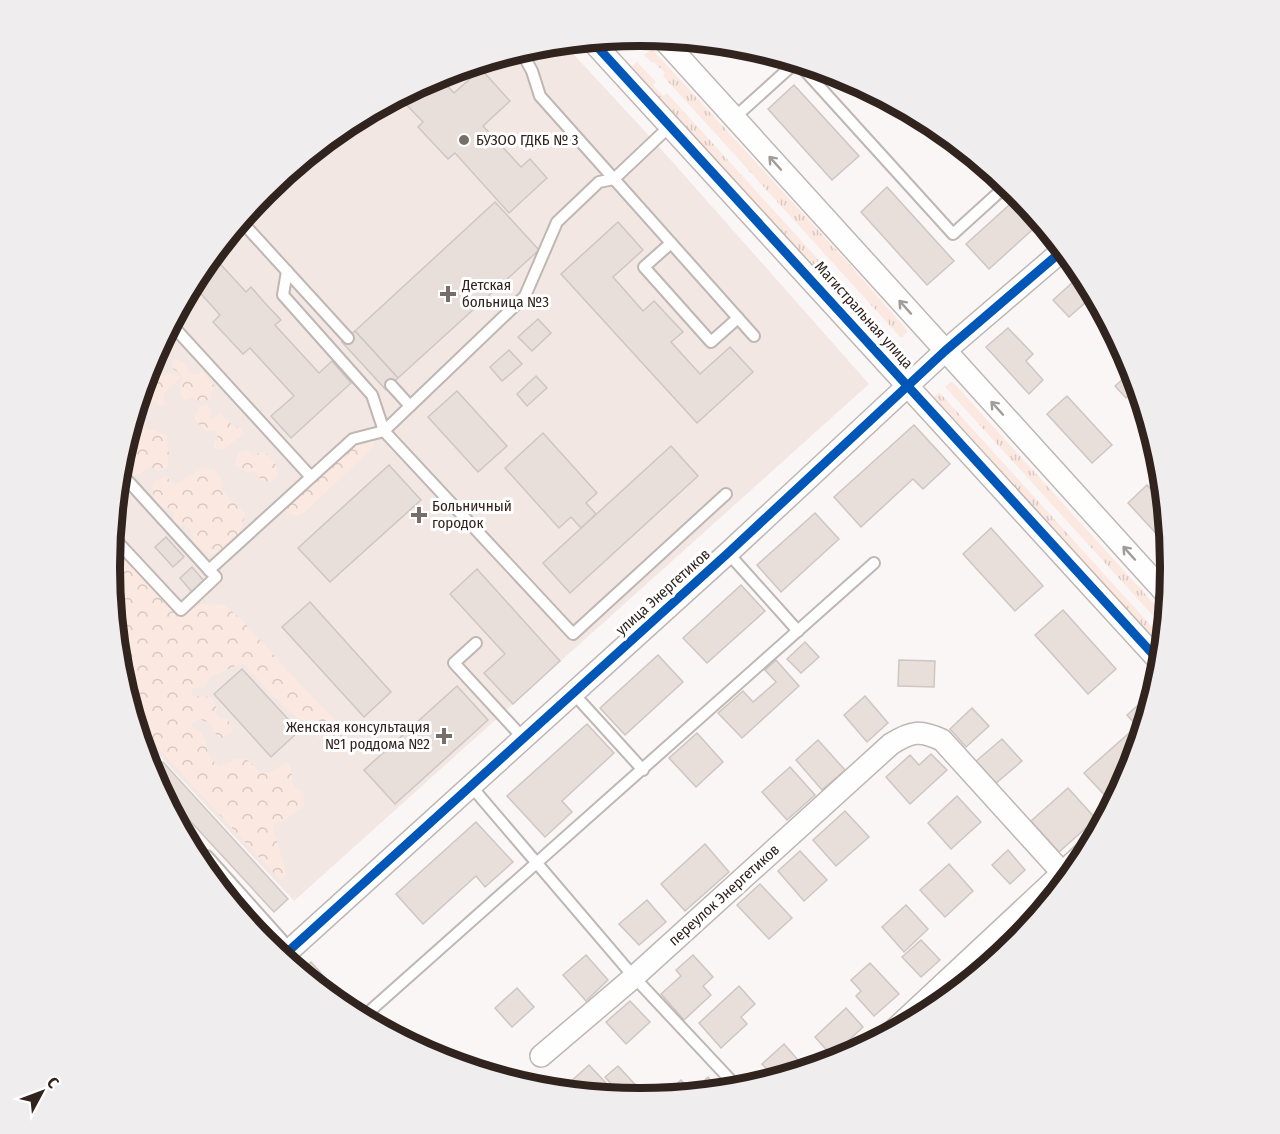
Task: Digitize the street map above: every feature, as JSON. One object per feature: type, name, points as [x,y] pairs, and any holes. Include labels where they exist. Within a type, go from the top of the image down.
[{"type":"street","points":[[671,48],[1159,587]]},
{"type":"street","name":"Магистральная улица","points":[[599,49],[1153,654]]},
{"type":"street","name":"улица Энергетиков","points":[[289,950],[728,553],[945,351],[1057,255]]},
{"type":"street","name":"переулок Энергетиков","points":[[541,1056],[634,977],[882,752],[907,734],[925,732],[942,740],[1061,872]]},
{"type":"street","points":[[924,1003],[1043,896]]},
{"type":"lane","points":[[526,60],[540,96],[754,336]]},
{"type":"lane","points":[[734,118],[790,69]]},
{"type":"lane","points":[[808,75],[953,234],[1000,191]]},
{"type":"lane","points":[[210,570],[353,439],[384,431],[525,296],[557,222],[599,182],[614,178],[671,125]]},
{"type":"lane","points":[[246,227],[348,338]]},
{"type":"lane","points":[[671,243],[644,267],[711,342],[738,318]]},
{"type":"lane","points":[[287,271],[283,296],[372,395],[384,431],[573,634],[726,495]]},
{"type":"lane","points":[[177,330],[311,477]]},
{"type":"lane","points":[[391,385],[410,406]]},
{"type":"lane","points":[[121,545],[181,610],[216,577],[127,481]]},
{"type":"lane","points":[[728,553],[798,631]]},
{"type":"lane","points":[[369,1011],[874,563]]},
{"type":"lane","points":[[476,643],[454,663],[524,739]]},
{"type":"lane","points":[[573,693],[643,770]]},
{"type":"lane","points":[[471,786],[634,977],[730,1079]]},
{"type":"lane","points":[[207,856],[266,929]]},
{"type":"shaded area","name":"Больничный городок","points":[[571,51],[654,141],[869,384],[294,901],[152,747],[137,702],[124,635],[120,567],[121,533],[130,465],[147,400],[173,337],[189,307],[227,250],[272,199],[323,154],[380,116],[441,86],[505,64]]},
{"type":"green space","points":[[652,49],[908,331],[901,338],[663,76],[665,73],[644,55]]},
{"type":"green space","points":[[637,62],[656,82],[653,85],[663,96],[667,93],[887,335],[880,341],[631,67]]},
{"type":"green space","points":[[175,358],[186,364],[189,373],[196,375],[201,371],[214,385],[210,400],[198,401],[193,397],[185,400],[180,395],[180,384],[183,378],[173,369],[172,363]]},
{"type":"green space","points":[[158,371],[162,376],[171,373],[181,377],[164,393],[164,405],[158,405],[155,399],[144,408]]},
{"type":"green space","points":[[952,381],[1158,609],[1157,621],[945,387]]},
{"type":"green space","points":[[939,392],[1156,632],[1155,640],[933,398]]},
{"type":"green space","points":[[207,404],[212,411],[209,417],[213,419],[220,413],[232,425],[242,429],[244,434],[223,449],[214,449],[214,443],[218,438],[215,430],[207,432],[194,419],[198,409]]},
{"type":"green space","points":[[143,427],[166,435],[169,455],[167,468],[157,471],[150,466],[140,474],[132,475],[129,471],[137,431]]},
{"type":"green space","points":[[372,436],[373,447],[306,511],[299,516],[291,515],[287,510],[289,502],[354,441]]},
{"type":"green space","points":[[248,450],[254,457],[260,452],[266,453],[276,465],[278,475],[271,482],[261,480],[256,472],[247,472],[235,465],[238,453]]},
{"type":"green space","points":[[203,468],[214,469],[222,480],[220,489],[245,514],[236,538],[217,556],[196,544],[191,529],[183,524],[175,527],[172,523],[174,513],[168,508],[161,509],[154,498],[152,488],[155,481],[166,477],[175,485]]},
{"type":"green space","points":[[120,550],[122,556],[179,618],[200,604],[224,605],[241,619],[342,727],[343,739],[322,740],[282,704],[242,663],[210,677],[205,687],[192,689],[192,696],[211,697],[217,709],[215,713],[220,719],[228,719],[232,731],[221,739],[213,731],[212,724],[199,719],[192,722],[191,727],[203,735],[210,757],[214,762],[221,767],[236,759],[246,759],[259,771],[270,773],[285,763],[290,765],[294,787],[303,792],[304,806],[282,822],[274,823],[273,829],[287,875],[280,880],[148,737],[137,702],[124,635]]},
{"type":"building","name":"БУЗОО ГДКБ № 3","points":[[483,71],[510,101],[483,126],[521,167],[530,159],[547,178],[509,213],[455,153],[448,159],[418,127],[423,122],[405,103],[446,84],[454,93],[477,73]]},
{"type":"building","points":[[794,85],[859,156],[832,180],[768,109]]},
{"type":"building","points":[[887,187],[954,261],[927,285],[861,212]]},
{"type":"building","points":[[495,202],[539,250],[398,378],[355,331]]},
{"type":"building","points":[[1011,203],[1034,228],[989,269],[966,244]]},
{"type":"building","points":[[618,222],[643,250],[613,277],[643,311],[654,301],[683,332],[671,342],[700,374],[730,347],[753,372],[697,423],[561,274]]},
{"type":"building","points":[[218,262],[246,292],[251,287],[281,320],[275,325],[319,373],[332,361],[351,383],[291,438],[271,416],[294,396],[250,348],[243,354],[213,322],[220,315],[199,291]]},
{"type":"building","points":[[1075,281],[1087,301],[1069,317],[1053,300]]},
{"type":"building","points":[[538,319],[551,333],[532,351],[518,337]]},
{"type":"building","points":[[1008,328],[1033,354],[1026,361],[1043,380],[1029,394],[986,347]]},
{"type":"building","points":[[355,331],[398,378],[386,390],[342,342]]},
{"type":"building","points":[[509,350],[522,364],[502,381],[490,367]]},
{"type":"building","points":[[536,376],[547,388],[527,406],[517,394]]},
{"type":"building","points":[[1123,379],[1131,394],[1126,398],[1115,386]]},
{"type":"building","points":[[457,391],[507,446],[478,472],[428,417]]},
{"type":"building","points":[[1067,396],[1112,445],[1092,463],[1047,414]]},
{"type":"building","points":[[914,425],[950,464],[923,489],[913,479],[861,527],[834,497]]},
{"type":"building","points":[[543,433],[597,493],[586,503],[596,514],[581,528],[571,517],[559,528],[505,468]]},
{"type":"building","points":[[671,446],[698,476],[570,593],[543,563]]},
{"type":"building","points":[[389,465],[421,500],[330,582],[298,548]]},
{"type":"building","points":[[1147,485],[1155,494],[1159,537],[1128,503]]},
{"type":"building","points":[[815,513],[839,539],[781,592],[757,565]]},
{"type":"building","points":[[991,528],[1043,586],[1015,611],[963,554]]},
{"type":"building","points":[[166,537],[184,557],[173,567],[155,547]]},
{"type":"building","points":[[192,567],[204,581],[192,592],[180,578]]},
{"type":"building","points":[[477,569],[560,661],[513,704],[484,673],[505,654],[450,594]]},
{"type":"building","points":[[741,585],[765,611],[707,663],[683,638]]},
{"type":"building","points":[[310,602],[391,692],[364,717],[282,627]]},
{"type":"building","points":[[1063,610],[1116,669],[1088,694],[1035,635]]},
{"type":"building","points":[[805,642],[819,657],[801,673],[787,659]]},
{"type":"building","points":[[658,655],[683,682],[625,735],[600,708]]},
{"type":"building","points":[[776,660],[799,686],[742,738],[718,713],[743,691],[753,702],[776,682],[765,670]]},
{"type":"building","points":[[899,660],[935,661],[934,687],[898,686]]},
{"type":"building","points":[[242,669],[299,731],[271,757],[214,694]]},
{"type":"building","points":[[457,686],[488,720],[395,804],[364,770]]},
{"type":"building","points":[[865,696],[888,723],[867,742],[844,715]]},
{"type":"building","points":[[1143,700],[1136,725],[1127,715]]},
{"type":"building","points":[[972,708],[989,726],[966,747],[950,729]]},
{"type":"building","points":[[587,724],[614,753],[562,801],[572,812],[545,837],[507,796]]},
{"type":"building","points":[[1135,728],[1107,797],[1084,773]]},
{"type":"building","points":[[697,733],[723,762],[696,787],[669,758]]},
{"type":"building","points":[[1002,739],[1022,761],[995,784],[975,762]]},
{"type":"building","points":[[818,740],[845,770],[822,790],[796,760]]},
{"type":"building","points":[[931,754],[947,770],[910,804],[886,777],[910,755],[919,765]]},
{"type":"building","points":[[163,762],[288,899],[274,912],[180,810],[159,766]]},
{"type":"building","points":[[790,767],[815,795],[787,820],[762,792]]},
{"type":"building","points":[[1068,788],[1096,818],[1059,852],[1031,821]]},
{"type":"building","points":[[957,796],[981,822],[951,849],[928,823]]},
{"type":"building","points":[[845,811],[869,837],[836,866],[813,840]]},
{"type":"building","points":[[476,822],[513,862],[485,887],[476,876],[423,924],[396,894]]},
{"type":"building","points":[[705,844],[729,872],[685,911],[661,884]]},
{"type":"building","points":[[1008,850],[1025,870],[1010,884],[992,865]]},
{"type":"building","points":[[800,851],[827,880],[804,901],[778,871]]},
{"type":"building","points":[[949,864],[973,891],[945,917],[920,890]]},
{"type":"building","points":[[760,884],[792,918],[769,939],[737,905]]},
{"type":"building","points":[[647,900],[666,922],[639,945],[619,924]]},
{"type":"building","points":[[906,905],[928,929],[904,952],[882,927]]},
{"type":"building","points":[[921,940],[940,960],[921,977],[902,957]]},
{"type":"building","points":[[586,955],[608,980],[586,1001],[563,975]]},
{"type":"building","points":[[693,955],[713,977],[703,986],[711,995],[684,1020],[661,994],[681,976],[676,970]]},
{"type":"building","points":[[311,962],[334,988],[323,980],[307,966]]},
{"type":"building","points":[[870,963],[899,994],[874,1016],[856,996],[861,991],[851,980]]},
{"type":"building","points":[[739,986],[755,1004],[741,1017],[747,1024],[721,1048],[699,1023]]},
{"type":"building","points":[[517,988],[534,1007],[512,1027],[495,1008]]},
{"type":"building","points":[[630,1001],[650,1022],[626,1044],[606,1022]]},
{"type":"building","points":[[846,1008],[863,1027],[842,1047],[828,1052],[815,1037]]},
{"type":"building","points":[[784,1044],[800,1062],[769,1071],[762,1064]]},
{"type":"building","points":[[589,1065],[606,1083],[603,1086],[570,1083]]},
{"type":"building","points":[[618,1066],[638,1088],[613,1086],[605,1077]]},
{"type":"building","points":[[708,1077],[712,1082],[701,1084]]},
{"type":"building","points":[[681,1080],[686,1085],[674,1086]]},
{"type":"cycle path","points":[[599,49],[1153,654]]},
{"type":"cycle path","points":[[289,951],[728,553],[945,351],[1057,255]]},
{"type":"place","name":"БУЗОО ГДКБ № 3","points":[[464,140]]},
{"type":"place","name":"Детская больница №3","points":[[448,294]]},
{"type":"place","name":"Больничный городок","points":[[419,515]]},
{"type":"place","name":"Женская консультация №1 роддома №2","points":[[444,736]]}]
